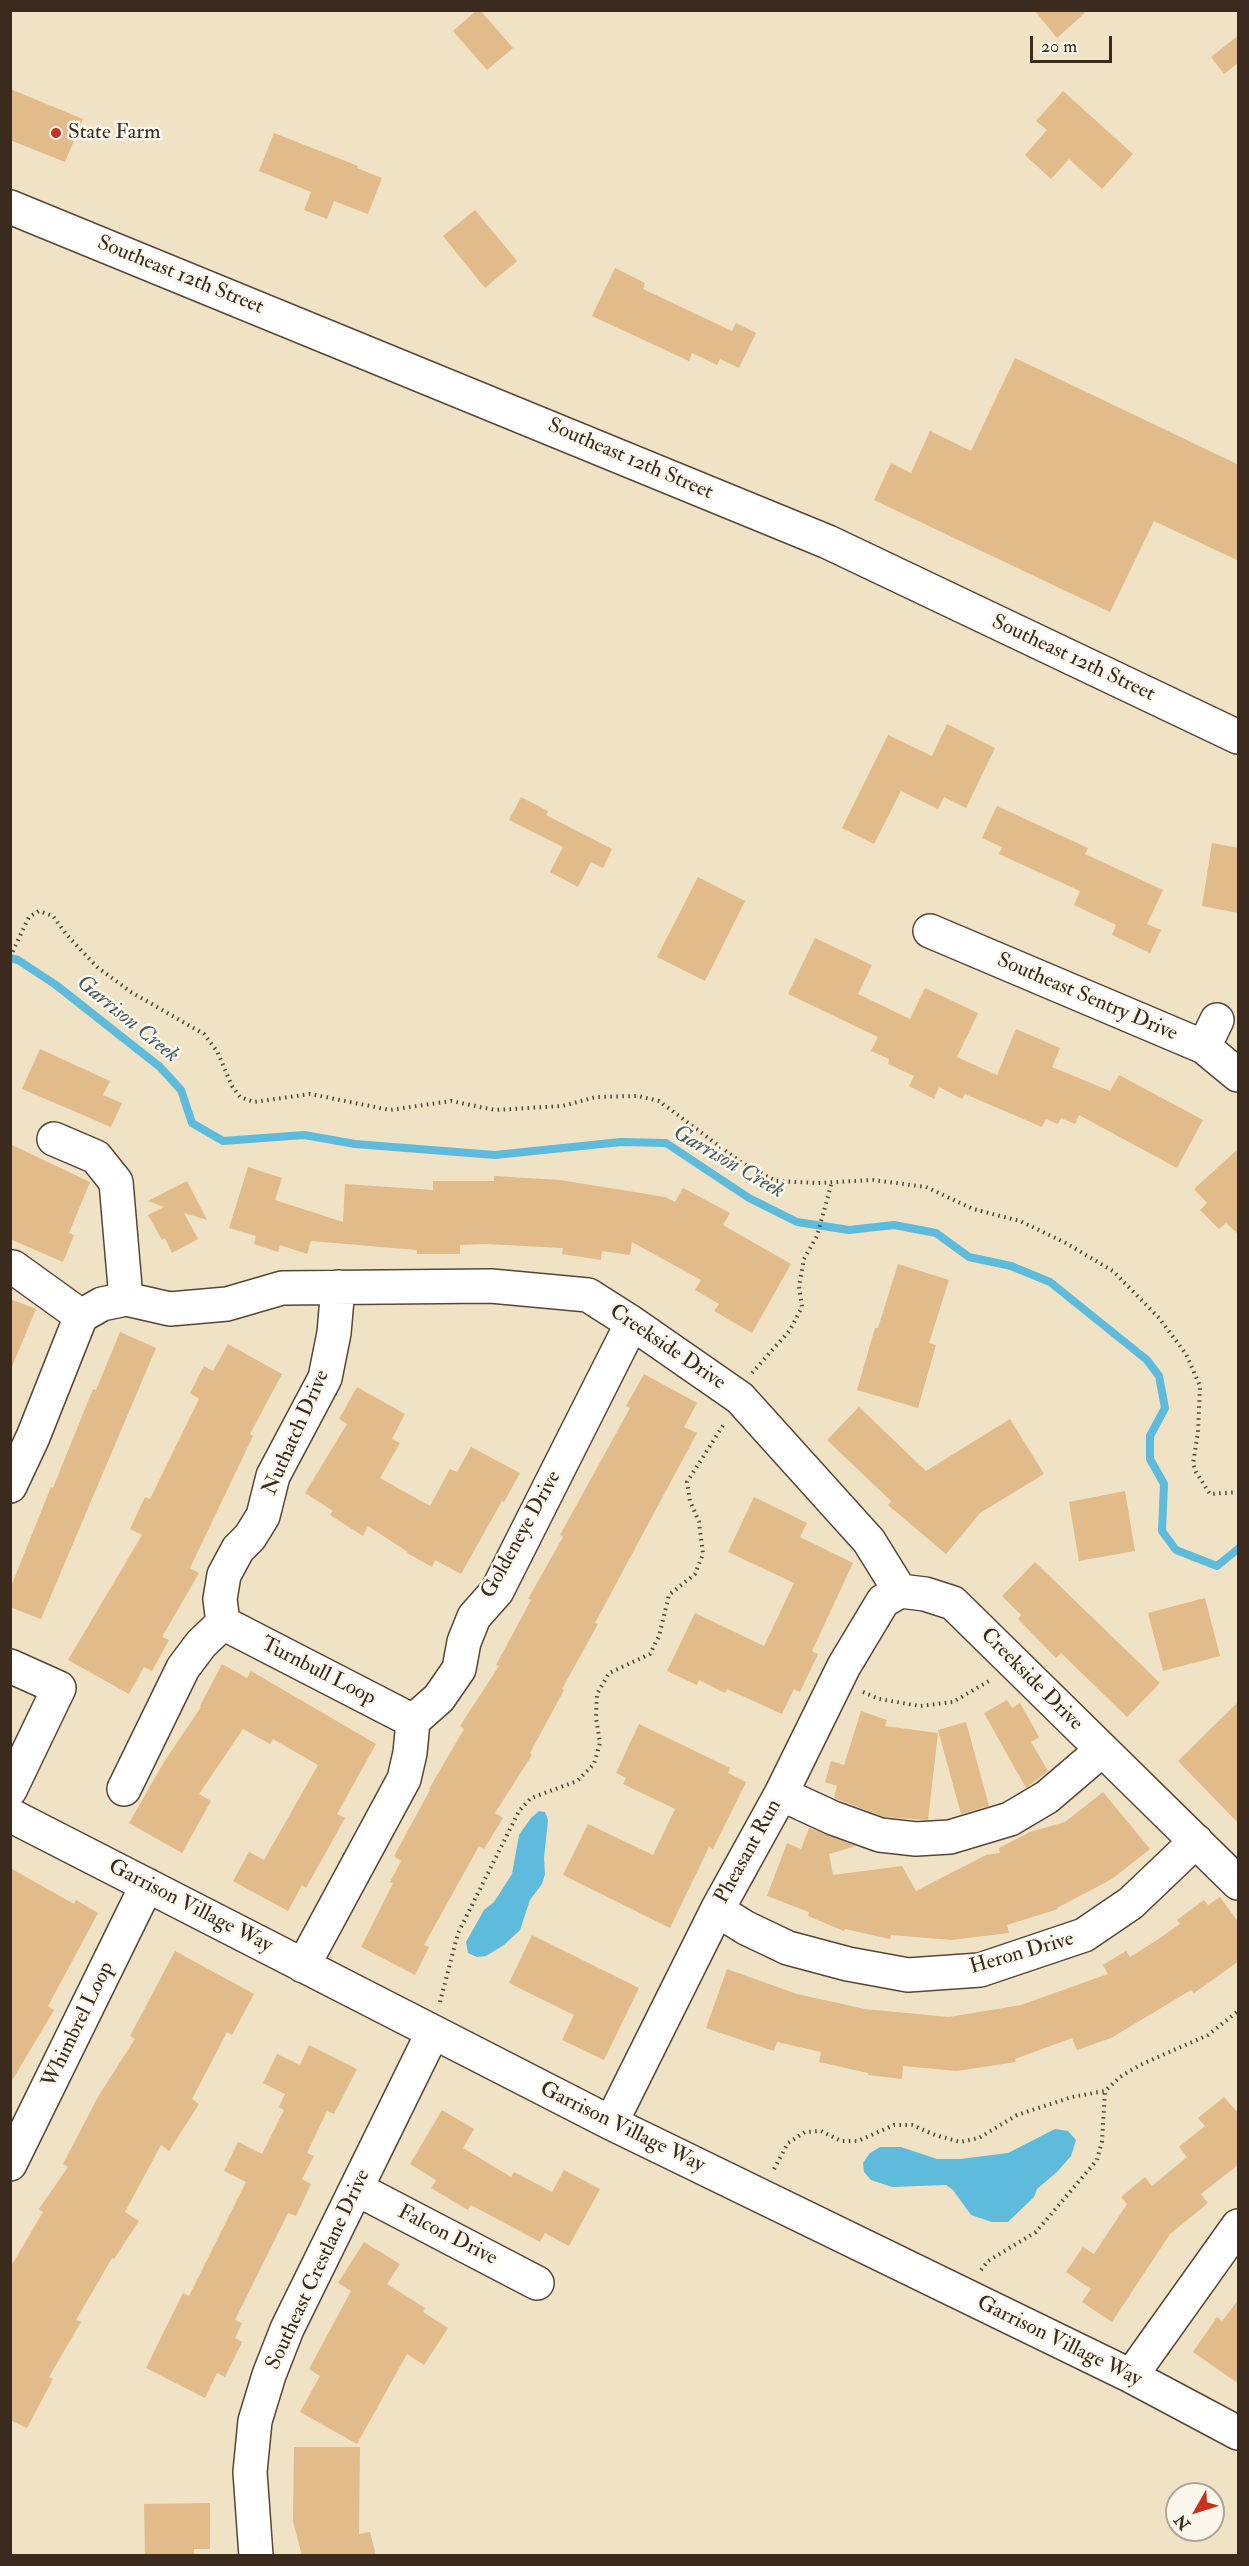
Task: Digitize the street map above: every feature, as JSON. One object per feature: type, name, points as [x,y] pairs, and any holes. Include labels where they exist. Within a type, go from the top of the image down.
[{"type":"street","name":"Southeast 12th Street","points":[[10,207],[828,542],[1239,737]]},
{"type":"street","name":"Southeast Sentry Drive","points":[[930,931],[1210,1034],[1239,1075]]},
{"type":"street","points":[[54,1139],[96,1157],[116,1182],[126,1299]]},
{"type":"street","points":[[10,1486],[22,1432],[81,1316],[13,1268]]},
{"type":"street","name":"Creekside Drive","points":[[81,1316],[102,1304],[126,1299],[170,1309],[227,1304],[282,1288],[491,1286],[588,1295],[740,1398],[869,1541],[900,1591],[926,1594],[953,1603],[1239,1883]]},
{"type":"street","name":"Nuthatch Drive","points":[[224,1623],[220,1599],[224,1575],[238,1549],[250,1537],[263,1516],[273,1476],[325,1378],[334,1333],[338,1287]]},
{"type":"street","name":"Goldeneye Drive","points":[[413,1721],[439,1698],[459,1669],[464,1642],[474,1617],[497,1591],[632,1323]]},
{"type":"street","name":"Pheasant Run","points":[[611,2123],[717,1910],[781,1794],[837,1681],[883,1602],[900,1591]]},
{"type":"street","points":[[124,1789],[183,1668],[201,1644],[224,1623]]},
{"type":"street","name":"Turnbull Loop","points":[[224,1623],[413,1721]]},
{"type":"street","points":[[10,1666],[59,1688],[10,1790]]},
{"type":"street","points":[[303,1966],[404,1779],[410,1753],[413,1721]]},
{"type":"street","points":[[781,1794],[833,1818],[880,1835],[916,1839],[950,1837],[1010,1819],[1047,1797],[1102,1750]]},
{"type":"street","name":"Garrison Village Way","points":[[10,1815],[611,2123],[1131,2376],[1239,2433]]},
{"type":"street","name":"Heron Drive","points":[[717,1910],[746,1928],[788,1948],[848,1964],[908,1975],[980,1970],[1084,1935],[1131,1902],[1196,1841]]},
{"type":"street","name":"Whimbrel Loop","points":[[10,2164],[147,1885]]},
{"type":"street","name":"Southeast Crestlane Drive","points":[[256,2556],[250,2472],[255,2421],[287,2329],[433,2032]]},
{"type":"street","name":"Falcon Drive","points":[[357,2189],[537,2283]]},
{"type":"street","points":[[1131,2376],[1239,2226]]},
{"type":"path","points":[[10,957],[29,917],[39,911],[53,916],[66,934],[97,967],[131,992],[204,1034],[217,1051],[236,1092],[240,1097],[254,1102],[310,1094],[390,1110],[451,1101],[495,1110],[562,1106],[596,1097],[638,1096],[659,1101],[742,1163],[776,1180],[832,1182],[873,1180],[926,1187],[973,1209],[1029,1225],[1064,1242],[1113,1271],[1159,1318],[1186,1353],[1200,1386],[1198,1432],[1193,1464],[1210,1494],[1239,1492]]},
{"type":"path","points":[[433,2032],[458,1932],[519,1811],[531,1798],[577,1781],[594,1764],[600,1743],[596,1718],[597,1694],[609,1673],[631,1660],[650,1654],[659,1636],[669,1594],[695,1574],[703,1554],[699,1522],[690,1501],[687,1482],[740,1398],[753,1371],[790,1330],[802,1307],[799,1286],[804,1259],[817,1236],[832,1182]]},
{"type":"path","points":[[837,1681],[879,1699],[920,1706],[953,1702],[983,1685],[1014,1663]]},
{"type":"path","points":[[756,2194],[788,2143],[805,2132],[821,2131],[841,2141],[858,2141],[894,2125],[912,2125],[934,2135],[960,2142],[979,2138],[1017,2115],[1041,2106],[1105,2091],[1120,2077],[1140,2065],[1208,2035],[1239,2011]]},
{"type":"path","points":[[965,2296],[976,2275],[988,2261],[1036,2232],[1097,2160],[1105,2091]]},
{"type":"water","points":[[539,1811],[545,1812],[548,1820],[544,1858],[545,1874],[542,1884],[530,1900],[520,1930],[504,1945],[486,1956],[477,1957],[468,1953],[466,1942],[484,1910],[494,1902],[512,1874],[519,1835]]},
{"type":"water","points":[[1055,2129],[1068,2131],[1076,2140],[1071,2156],[1037,2189],[1034,2197],[1008,2222],[992,2222],[971,2215],[953,2190],[946,2185],[892,2187],[871,2180],[864,2172],[863,2163],[870,2153],[880,2147],[901,2147],[937,2159],[960,2159],[1008,2153]]},
{"type":"building","points":[[477,10],[480,10],[513,48],[487,70],[453,31]]},
{"type":"building","points":[[1034,10],[1088,10],[1057,38]]},
{"type":"building","points":[[1239,35],[1239,62],[1224,74],[1211,57]]},
{"type":"building","points":[[10,89],[83,119],[65,162],[10,140]]},
{"type":"building","points":[[1063,91],[1133,154],[1102,189],[1069,159],[1051,179],[1025,155],[1047,130],[1036,121]]},
{"type":"building","points":[[274,133],[358,166],[357,168],[382,178],[368,214],[334,201],[327,219],[304,210],[311,192],[259,171]]},
{"type":"building","points":[[475,210],[517,261],[485,288],[443,236]]},
{"type":"building","points":[[615,268],[645,283],[643,289],[732,331],[736,323],[756,333],[739,368],[720,359],[717,365],[692,353],[689,361],[592,316]]},
{"type":"building","points":[[1015,358],[1239,465],[1239,561],[1154,521],[1110,612],[874,500],[891,463],[911,473],[930,431],[971,451]]},
{"type":"building","points":[[947,724],[995,748],[966,808],[944,797],[938,809],[901,791],[874,844],[842,828],[888,735],[932,756]]},
{"type":"building","points":[[521,797],[548,811],[546,815],[612,849],[603,868],[591,862],[578,887],[550,872],[563,847],[509,820]]},
{"type":"building","points":[[997,806],[1088,848],[1085,854],[1163,890],[1147,924],[1161,930],[1150,953],[1112,935],[1116,925],[1074,905],[1080,891],[999,854],[1002,847],[982,838]]},
{"type":"building","points":[[1212,843],[1239,848],[1239,913],[1202,906]]},
{"type":"building","points":[[698,877],[745,901],[705,981],[657,957]]},
{"type":"building","points":[[815,938],[872,965],[858,994],[910,1019],[925,988],[978,1013],[957,1057],[997,1075],[1016,1029],[1060,1048],[1052,1067],[1110,1091],[1119,1075],[1203,1120],[1177,1168],[1079,1115],[1075,1124],[1061,1118],[1058,1124],[1046,1119],[1042,1127],[965,1094],[962,1099],[939,1087],[934,1099],[909,1086],[914,1076],[888,1064],[889,1059],[871,1051],[878,1037],[788,994]]},
{"type":"building","points":[[40,1049],[110,1081],[103,1095],[122,1103],[111,1127],[22,1089]]},
{"type":"building","points":[[10,1144],[90,1182],[69,1233],[74,1235],[63,1262],[10,1239]]},
{"type":"building","points":[[1239,1148],[1239,1235],[1226,1223],[1219,1229],[1200,1210],[1207,1203],[1194,1189]]},
{"type":"building","points":[[248,1167],[282,1178],[275,1200],[343,1222],[345,1184],[433,1190],[433,1181],[494,1181],[494,1176],[560,1180],[665,1197],[675,1202],[683,1188],[730,1213],[723,1225],[791,1264],[752,1333],[714,1311],[719,1304],[695,1290],[701,1280],[632,1242],[630,1255],[602,1251],[601,1260],[562,1254],[563,1248],[486,1244],[460,1245],[460,1254],[417,1254],[417,1250],[311,1241],[307,1254],[280,1245],[278,1252],[254,1244],[256,1236],[229,1228]]},
{"type":"building","points":[[187,1181],[207,1220],[184,1213],[198,1239],[172,1253],[165,1238],[162,1240],[148,1215],[164,1207],[148,1201]]},
{"type":"building","points":[[898,1264],[949,1280],[929,1343],[936,1345],[918,1408],[857,1390],[875,1328],[878,1328]]},
{"type":"building","points":[[10,1299],[36,1309],[11,1369],[10,1369]]},
{"type":"building","points":[[120,1332],[156,1348],[41,1619],[10,1607],[10,1589],[51,1487],[53,1488],[93,1389],[96,1390]]},
{"type":"building","points":[[228,1344],[282,1374],[250,1434],[253,1436],[190,1568],[199,1573],[162,1637],[169,1640],[152,1671],[144,1667],[129,1694],[68,1660],[142,1535],[130,1529],[145,1497],[150,1499],[199,1399],[190,1393],[204,1366],[213,1371]]},
{"type":"building","points":[[644,1374],[697,1403],[684,1427],[697,1433],[595,1623],[598,1624],[562,1689],[564,1690],[530,1753],[532,1755],[495,1813],[503,1818],[484,1849],[479,1846],[424,1945],[429,1947],[415,1975],[361,1947],[393,1883],[390,1882],[401,1861],[394,1856],[464,1729],[460,1726],[499,1666],[496,1665],[531,1600],[528,1599],[563,1537],[560,1535],[630,1408],[626,1406]]},
{"type":"building","points":[[357,1387],[405,1414],[392,1439],[400,1443],[380,1478],[430,1506],[450,1469],[457,1472],[471,1447],[520,1473],[461,1574],[435,1560],[432,1567],[368,1526],[363,1536],[330,1515],[333,1511],[305,1493],[347,1424],[339,1419]]},
{"type":"building","points":[[859,1407],[926,1471],[1010,1419],[1044,1474],[980,1513],[946,1554],[888,1505],[891,1501],[827,1440]]},
{"type":"building","points":[[1125,1491],[1135,1551],[1079,1561],[1069,1502]]},
{"type":"building","points":[[754,1497],[807,1523],[800,1537],[853,1563],[812,1651],[818,1654],[800,1692],[794,1689],[782,1714],[727,1689],[725,1693],[699,1680],[697,1685],[667,1671],[695,1613],[764,1646],[794,1583],[728,1552]]},
{"type":"building","points":[[1035,1562],[1160,1683],[1127,1717],[1061,1653],[1056,1658],[1018,1619],[1021,1615],[1002,1596]]},
{"type":"building","points":[[1205,1598],[1220,1656],[1163,1671],[1148,1613]]},
{"type":"building","points":[[222,1664],[247,1678],[251,1671],[376,1744],[337,1814],[345,1818],[306,1888],[302,1885],[288,1911],[233,1881],[249,1852],[264,1860],[318,1765],[273,1739],[270,1744],[243,1729],[199,1794],[211,1801],[182,1853],[129,1823],[164,1762],[201,1707]]},
{"type":"building","points":[[1007,1700],[1012,1708],[1020,1703],[1039,1737],[1031,1742],[1048,1771],[1026,1788],[984,1713]]},
{"type":"building","points":[[1239,1701],[1239,1824],[1178,1761]]},
{"type":"building","points":[[861,1711],[887,1720],[885,1726],[938,1733],[928,1820],[884,1817],[834,1798],[837,1786],[825,1782],[831,1761],[844,1765]]},
{"type":"building","points":[[966,1722],[989,1806],[961,1814],[938,1730]]},
{"type":"building","points":[[639,1724],[730,1768],[728,1773],[746,1782],[713,1849],[709,1847],[670,1928],[563,1875],[588,1824],[653,1855],[675,1809],[623,1784],[626,1778],[616,1773]]},
{"type":"building","points":[[1103,1792],[1150,1849],[1112,1879],[1058,1909],[1007,1925],[1009,1933],[951,1940],[891,1935],[890,1939],[845,1929],[844,1931],[808,1916],[809,1912],[767,1896],[787,1843],[801,1849],[809,1828],[856,1846],[829,1854],[833,1875],[902,1866],[916,1891],[986,1855],[1000,1853],[999,1848],[1030,1832],[1065,1822]]},
{"type":"building","points":[[10,1868],[74,1904],[76,1900],[98,1913],[48,2006],[54,2010],[10,2084]]},
{"type":"building","points":[[1220,1897],[1239,1923],[1239,1961],[1194,1993],[1191,1990],[1111,2038],[1077,2050],[1072,2038],[1015,2059],[1016,2062],[957,2071],[903,2066],[902,2079],[868,2075],[868,2073],[819,2062],[821,2052],[777,2042],[774,2051],[706,2028],[727,1969],[797,1994],[865,2009],[949,2017],[1021,2005],[1108,1974],[1103,1965],[1126,1951],[1130,1957],[1180,1924],[1177,1920],[1204,1900],[1208,1905]]},
{"type":"building","points":[[532,1935],[639,1988],[604,2060],[562,2040],[574,2015],[509,1983]]},
{"type":"building","points":[[175,1951],[254,1994],[232,2035],[227,2032],[192,2099],[199,2104],[169,2151],[161,2145],[125,2212],[139,2221],[114,2259],[112,2258],[76,2320],[81,2322],[49,2377],[53,2379],[27,2428],[10,2420],[10,2268],[43,2212],[39,2209],[68,2167],[63,2164],[99,2095],[135,2039],[130,2036]]},
{"type":"building","points":[[309,2045],[357,2069],[334,2114],[327,2111],[307,2153],[314,2156],[302,2179],[311,2184],[296,2216],[288,2213],[235,2320],[242,2323],[235,2338],[242,2342],[225,2377],[217,2373],[205,2398],[146,2368],[183,2293],[189,2296],[246,2182],[224,2171],[238,2142],[262,2154],[284,2110],[279,2107],[285,2094],[263,2083],[277,2054],[300,2065]]},
{"type":"building","points":[[1224,2097],[1239,2114],[1239,2164],[1201,2194],[1208,2203],[1170,2234],[1112,2322],[1082,2302],[1091,2289],[1066,2272],[1083,2247],[1094,2254],[1127,2204],[1121,2197],[1145,2177],[1152,2186],[1187,2157],[1179,2147],[1205,2126],[1198,2118]]},
{"type":"building","points":[[442,2110],[474,2129],[463,2148],[511,2177],[514,2172],[552,2192],[564,2170],[600,2189],[569,2246],[545,2233],[540,2242],[471,2205],[468,2210],[431,2188],[436,2180],[410,2164]]},
{"type":"building","points":[[364,2242],[400,2264],[387,2284],[425,2308],[423,2312],[448,2328],[424,2365],[407,2354],[357,2444],[300,2412],[320,2376],[309,2369],[351,2291],[338,2283]]},
{"type":"building","points":[[1239,2299],[1239,2384],[1193,2352],[1217,2317],[1222,2321]]},
{"type":"building","points":[[294,2447],[360,2447],[359,2534],[370,2532],[376,2556],[302,2556],[293,2521]]},
{"type":"building","points":[[210,2503],[210,2549],[194,2549],[194,2556],[145,2556],[144,2504]]},
{"type":"waterway","name":"Garrison Creek","points":[[10,958],[18,960],[56,985],[160,1067],[181,1090],[192,1123],[223,1141],[304,1135],[355,1144],[495,1155],[621,1142],[666,1143],[749,1198],[797,1222],[849,1230],[894,1225],[936,1233],[969,1257],[1011,1266],[1050,1282],[1147,1360],[1159,1376],[1165,1408],[1150,1436],[1150,1459],[1164,1484],[1162,1531],[1176,1550],[1217,1566],[1238,1549]]},
{"type":"place","name":"State Farm","points":[[56,133]]}]
